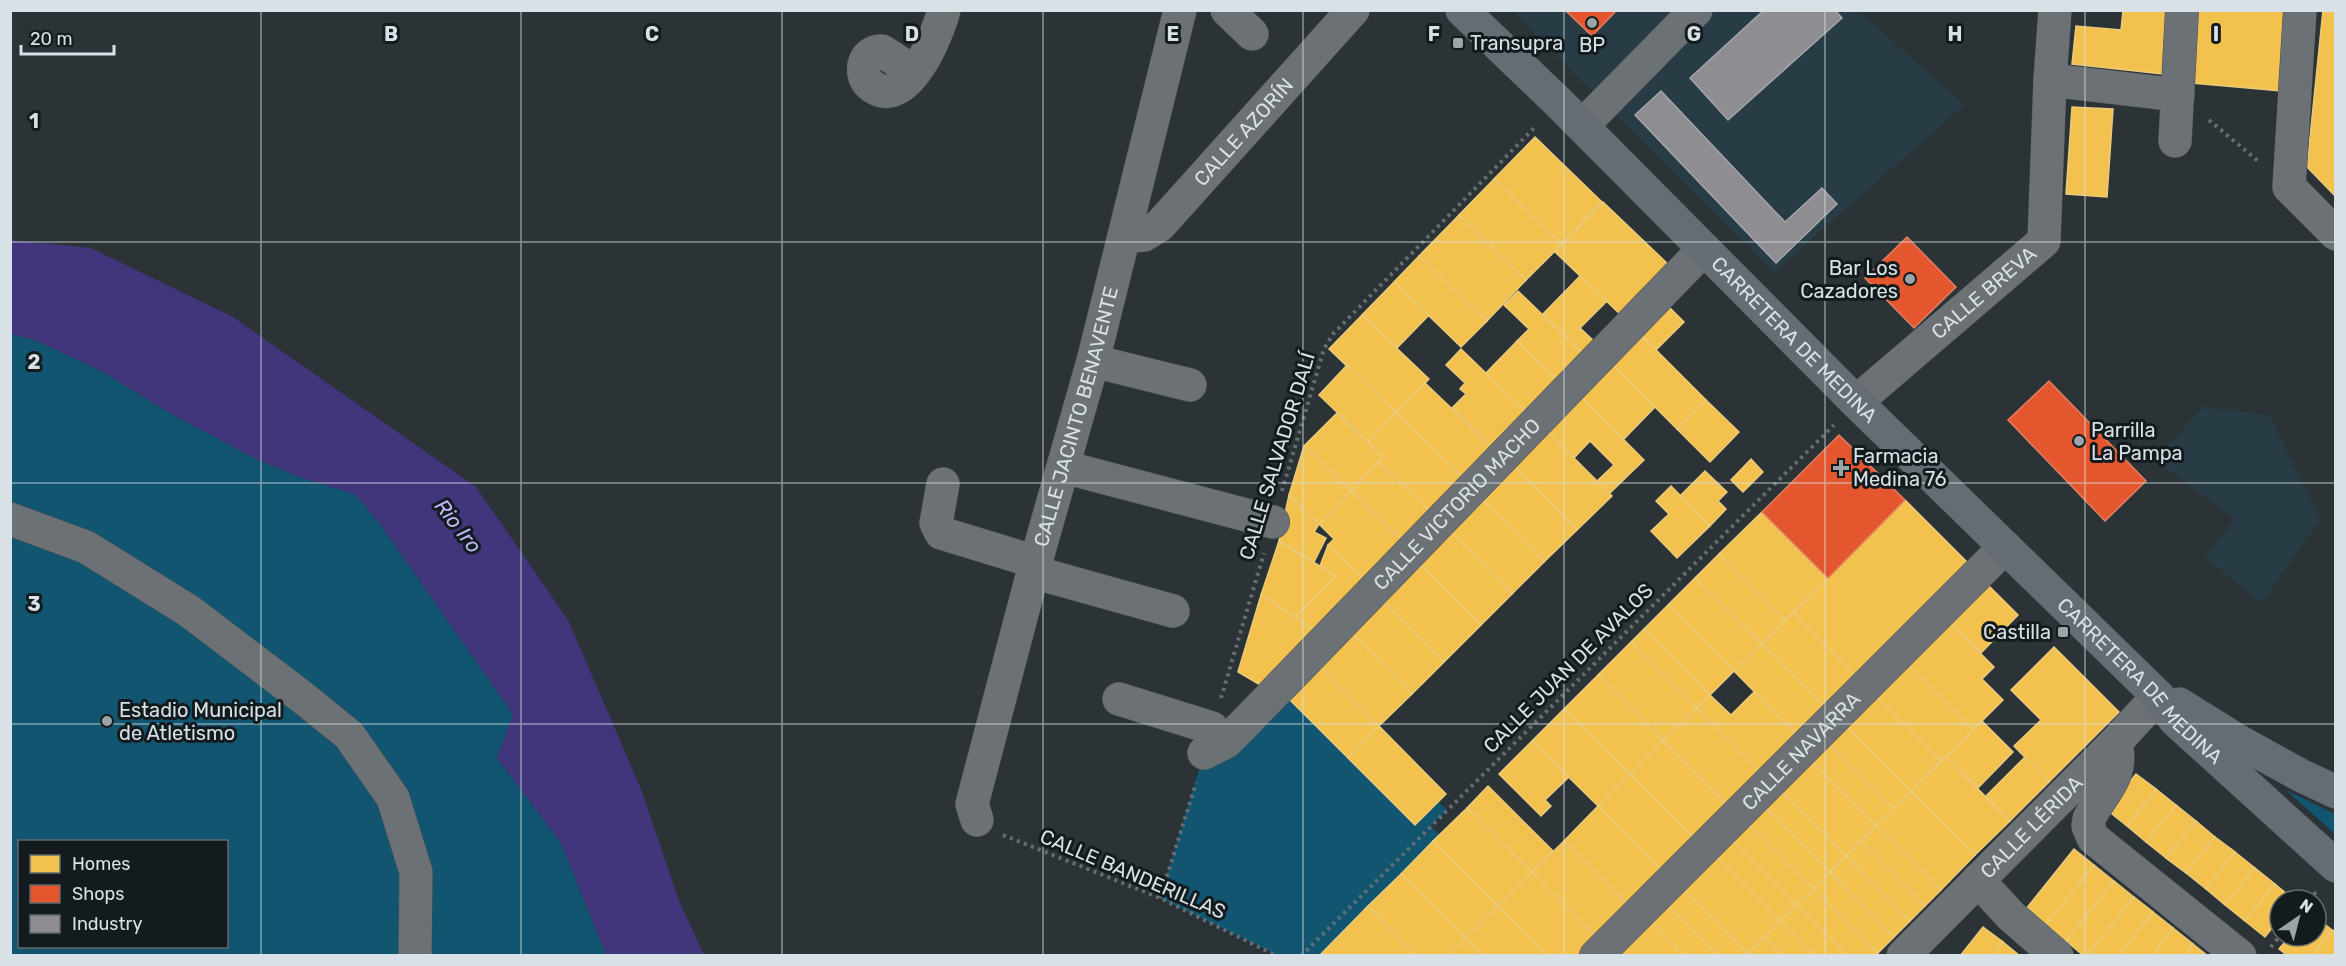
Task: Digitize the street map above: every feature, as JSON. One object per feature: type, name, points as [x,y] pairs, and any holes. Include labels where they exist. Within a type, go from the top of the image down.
[{"type":"main road","name":"CARRETERA DE MEDINA","points":[[1462,10],[1582,126],[1856,402],[2158,696],[2175,720],[2336,866]]},
{"type":"main road","points":[[2158,696],[2186,707],[2240,742],[2336,792]]},
{"type":"street","points":[[914,72],[926,56],[939,29],[944,10]]},
{"type":"street","name":"CALLE JACINTO BENAVENTE","points":[[976,820],[972,804],[1034,567],[1093,361],[1180,10]]},
{"type":"street","points":[[1227,10],[1252,34]]},
{"type":"street","name":"CALLE AZORÍN","points":[[1125,237],[1144,235],[1160,225],[1353,10]]},
{"type":"street","points":[[1582,126],[1696,10]]},
{"type":"street","name":"CALLE BREVA","points":[[1856,402],[2044,241],[2055,10]]},
{"type":"street","points":[[2175,141],[2182,10]]},
{"type":"street","points":[[2300,10],[2289,187],[2336,234]]},
{"type":"street","points":[[2050,80],[2178,94]]},
{"type":"street","name":"CALLE VICTORIO MACHO","points":[[1208,740],[1226,742],[1704,249]]},
{"type":"street","points":[[1093,361],[1190,386]]},
{"type":"street","points":[[1064,467],[1273,522]]},
{"type":"street","points":[[943,484],[936,523],[941,533],[1034,567],[1173,611]]},
{"type":"street","points":[[10,519],[86,548],[189,611],[349,735],[393,798],[416,872],[415,956]]},
{"type":"street","name":"CALLE NAVARRA","points":[[1596,956],[2006,547]]},
{"type":"street","name":"CALLE LÉRIDA","points":[[1903,956],[2116,742],[2158,696]]},
{"type":"street","points":[[1119,699],[1208,740]]},
{"type":"street","points":[[2116,742],[2118,756],[2115,775],[2089,819],[2088,826],[2093,838],[2240,956]]},
{"type":"street","points":[[1978,880],[2011,916],[2057,956]]},
{"type":"path","points":[[2178,94],[2289,187]]},
{"type":"path","name":"CALLE SALVADOR DALÍ","points":[[1160,898],[1188,816],[1208,740],[1324,349],[1333,334],[1558,103]]},
{"type":"path","name":"CALLE JUAN DE AVALOS","points":[[1301,956],[1856,402]]},
{"type":"path","name":"CALLE BANDERILLAS","points":[[976,820],[995,832],[1160,898],[1277,956]]},
{"type":"shaded area","points":[[1512,11],[1863,11],[1861,13],[1964,105],[1774,272]]},
{"type":"shaded area","points":[[11,334],[35,340],[103,372],[168,412],[258,460],[305,479],[355,494],[380,524],[513,714],[497,758],[561,843],[606,955],[11,956]]},
{"type":"shaded area","points":[[2203,407],[2269,415],[2320,520],[2262,603],[2205,557],[2235,519],[2155,460]]},
{"type":"shaded area","points":[[1299,668],[1447,810],[1431,826],[1442,838],[1319,955],[1277,955],[1160,898],[1204,753]]},
{"type":"shaded area","points":[[2286,790],[2335,814],[2335,834]]},
{"type":"water","name":"Rio Iro","points":[[11,240],[91,248],[233,317],[476,487],[568,620],[641,789],[679,901],[704,955],[606,955],[561,843],[497,758],[513,714],[380,524],[355,494],[305,479],[258,460],[168,412],[103,372],[35,340],[11,334]]},
{"type":"building: Homes","points":[[2123,10],[2168,10],[2162,74],[2072,64],[2076,26],[2121,30]]},
{"type":"building: Homes","points":[[2198,10],[2287,10],[2281,91],[2192,83]]},
{"type":"building: Homes","points":[[2323,10],[2336,10],[2336,197],[2307,167]]},
{"type":"building: Homes","points":[[2072,107],[2113,109],[2107,197],[2066,194]]},
{"type":"building: Homes","points":[[1535,137],[1602,202],[1562,244],[1494,179]]},
{"type":"building: Homes","points":[[1494,179],[1562,244],[1526,280],[1459,215]]},
{"type":"building: Homes","points":[[1603,202],[1671,267],[1623,317],[1555,252]]},
{"type":"building: Homes","points":[[1459,215],[1526,280],[1487,321],[1419,256]]},
{"type":"building: Homes","points":[[1419,256],[1487,321],[1461,347],[1394,282]]},
{"type":"building: Homes","points":[[1580,276],[1607,301],[1580,328],[1595,342],[1583,354],[1543,314]]},
{"type":"building: Homes","points":[[1394,282],[1429,315],[1397,348],[1362,315]]},
{"type":"building: Homes","points":[[1518,291],[1583,354],[1558,381],[1517,341],[1529,329],[1504,305]]},
{"type":"building: Homes","points":[[1668,306],[1684,322],[1656,350],[1640,334]]},
{"type":"building: Homes","points":[[1362,315],[1429,379],[1396,413],[1329,349]]},
{"type":"building: Homes","points":[[1640,334],[1706,400],[1677,429],[1611,363]]},
{"type":"building: Homes","points":[[1517,341],[1558,381],[1527,413],[1486,373]]},
{"type":"building: Homes","points":[[1461,349],[1527,413],[1493,448],[1452,408],[1466,394],[1460,389],[1465,383],[1446,365]]},
{"type":"building: Homes","points":[[1611,363],[1655,407],[1623,440],[1579,395]]},
{"type":"building: Homes","points":[[1347,365],[1396,413],[1368,442],[1319,395]]},
{"type":"building: Homes","points":[[1425,383],[1493,448],[1464,478],[1396,413]]},
{"type":"building: Homes","points":[[1579,395],[1644,460],[1609,494],[1597,481],[1614,465],[1590,441],[1574,458],[1545,429]]},
{"type":"building: Homes","points":[[1706,400],[1739,432],[1710,462],[1677,429]]},
{"type":"building: Homes","points":[[1337,413],[1383,457],[1351,491],[1304,446]]},
{"type":"building: Homes","points":[[1396,413],[1464,478],[1431,512],[1379,462],[1383,457],[1368,442]]},
{"type":"building: Homes","points":[[1545,429],[1612,496],[1577,530],[1511,462]]},
{"type":"building: Homes","points":[[1304,446],[1351,491],[1319,524],[1289,495]]},
{"type":"building: Homes","points":[[1751,459],[1763,472],[1743,492],[1731,480]]},
{"type":"building: Homes","points":[[1379,462],[1431,512],[1403,541],[1351,491]]},
{"type":"building: Homes","points":[[1511,462],[1577,530],[1544,562],[1478,495]]},
{"type":"building: Homes","points":[[1705,471],[1727,492],[1718,501],[1726,509],[1710,526],[1680,496]]},
{"type":"building: Homes","points":[[1671,486],[1710,526],[1677,558],[1651,531],[1669,514],[1656,501]]},
{"type":"building: Homes","points":[[1351,491],[1403,541],[1365,580],[1328,545],[1334,539],[1319,524]]},
{"type":"building: Homes","points":[[1289,495],[1319,524],[1314,532],[1326,538],[1314,562],[1279,541]]},
{"type":"building: Homes","points":[[1478,495],[1544,562],[1512,594],[1446,527]]},
{"type":"building: Homes","points":[[1905,500],[1971,566],[1858,678],[1793,613]]},
{"type":"building: Homes","points":[[1762,512],[1828,578],[1785,620],[1719,554]]},
{"type":"building: Homes","points":[[1446,527],[1512,594],[1481,625],[1415,559]]},
{"type":"building: Homes","points":[[1279,541],[1336,576],[1295,617],[1261,595]]},
{"type":"building: Homes","points":[[1328,545],[1365,580],[1316,631],[1295,617],[1336,576],[1320,566]]},
{"type":"building: Homes","points":[[1719,554],[1785,620],[1762,644],[1695,578]]},
{"type":"building: Homes","points":[[1415,559],[1481,625],[1444,662],[1378,596]]},
{"type":"building: Homes","points":[[1695,578],[1762,644],[1734,671],[1668,605]]},
{"type":"building: Homes","points":[[1988,585],[2018,615],[1981,653],[1950,623]]},
{"type":"building: Homes","points":[[1261,595],[1316,631],[1262,686],[1238,672]]},
{"type":"building: Homes","points":[[1383,601],[1444,662],[1412,694],[1351,632]]},
{"type":"building: Homes","points":[[1668,605],[1734,671],[1710,695],[1644,629]]},
{"type":"building: Homes","points":[[1793,613],[1858,678],[1827,709],[1762,644]]},
{"type":"building: Homes","points":[[1950,623],[1994,667],[1982,679],[2003,700],[1973,730],[1908,665]]},
{"type":"building: Homes","points":[[1644,629],[1710,695],[1697,708],[1631,642]]},
{"type":"building: Homes","points":[[1351,632],[1412,694],[1379,726],[1318,665]]},
{"type":"building: Homes","points":[[1631,642],[1697,708],[1663,741],[1598,675]]},
{"type":"building: Homes","points":[[1762,644],[1827,709],[1799,737],[1734,671]]},
{"type":"building: Homes","points":[[2054,647],[2119,712],[2049,782],[2014,746],[2041,720],[2011,690]]},
{"type":"building: Homes","points":[[1318,665],[1379,726],[1348,758],[1287,697]]},
{"type":"building: Homes","points":[[1908,665],[1973,730],[1941,761],[1876,696]]},
{"type":"building: Homes","points":[[1598,675],[1663,741],[1630,774],[1564,709]]},
{"type":"building: Homes","points":[[1754,692],[1799,737],[1762,774],[1697,708],[1710,695],[1731,715]]},
{"type":"building: Homes","points":[[1876,696],[1941,761],[1911,791],[1846,726]]},
{"type":"building: Homes","points":[[1697,708],[1762,774],[1729,807],[1663,741]]},
{"type":"building: Homes","points":[[1564,709],[1630,774],[1598,806],[1532,741]]},
{"type":"building: Homes","points":[[1982,721],[2013,752],[1978,788],[1946,757]]},
{"type":"building: Homes","points":[[1379,726],[1446,794],[1415,825],[1348,758]]},
{"type":"building: Homes","points":[[1846,726],[1911,791],[1894,809],[1829,744]]},
{"type":"building: Homes","points":[[1532,741],[1569,777],[1545,800],[1551,806],[1541,816],[1499,774]]},
{"type":"building: Homes","points":[[1663,741],[1729,807],[1696,840],[1630,774]]},
{"type":"building: Homes","points":[[1829,744],[1894,809],[1876,826],[1811,761]]},
{"type":"building: Homes","points":[[1946,757],[2010,821],[1975,855],[1911,791]]},
{"type":"building: Homes","points":[[2025,757],[2049,782],[2010,821],[1986,796]]},
{"type":"building: Homes","points":[[1811,761],[1876,826],[1846,856],[1781,791]]},
{"type":"building: Homes","points":[[1630,774],[1696,840],[1663,872],[1598,806]]},
{"type":"building: Homes","points":[[2136,774],[2156,789],[2127,826],[2107,810]]},
{"type":"building: Homes","points":[[1488,786],[1553,851],[1532,872],[1467,808]]},
{"type":"building: Homes","points":[[2156,789],[2176,805],[2146,842],[2127,826]]},
{"type":"building: Homes","points":[[1781,791],[1846,856],[1830,872],[1765,807]]},
{"type":"building: Homes","points":[[1911,791],[1975,855],[1941,890],[1876,826]]},
{"type":"building: Homes","points":[[2176,805],[2196,821],[2166,858],[2146,842]]},
{"type":"building: Homes","points":[[1598,806],[1663,872],[1629,906],[1564,841]]},
{"type":"building: Homes","points":[[1765,807],[1830,872],[1814,889],[1748,824]]},
{"type":"building: Homes","points":[[1467,808],[1532,872],[1498,906],[1433,841]]},
{"type":"building: Homes","points":[[2196,821],[2215,837],[2186,873],[2166,858]]},
{"type":"building: Homes","points":[[1748,824],[1814,889],[1797,905],[1732,840]]},
{"type":"building: Homes","points":[[1876,826],[1941,890],[1925,906],[1861,841]]},
{"type":"building: Homes","points":[[2215,837],[2235,852],[2206,889],[2186,873]]},
{"type":"building: Homes","points":[[1732,840],[1797,905],[1781,921],[1716,856]]},
{"type":"building: Homes","points":[[1433,841],[1498,906],[1465,938],[1401,874]]},
{"type":"building: Homes","points":[[1564,841],[1629,906],[1597,938],[1532,872]]},
{"type":"building: Homes","points":[[1861,841],[1925,906],[1910,921],[1846,856]]},
{"type":"building: Homes","points":[[2074,849],[2094,865],[2046,925],[2026,909]]},
{"type":"building: Homes","points":[[2235,852],[2255,868],[2225,905],[2206,889]]},
{"type":"building: Homes","points":[[1716,856],[1781,921],[1748,954],[1683,889]]},
{"type":"building: Homes","points":[[1846,856],[1910,921],[1894,937],[1830,872]]},
{"type":"building: Homes","points":[[2094,865],[2114,881],[2066,941],[2046,925]]},
{"type":"building: Homes","points":[[2255,868],[2275,884],[2272,888],[2268,888],[2268,893],[2245,921],[2225,905]]},
{"type":"building: Homes","points":[[1532,872],[1597,938],[1580,956],[1547,956],[1498,906]]},
{"type":"building: Homes","points":[[1830,872],[1894,937],[1878,953],[1814,889]]},
{"type":"building: Homes","points":[[1401,874],[1465,938],[1448,956],[1417,956],[1368,906]]},
{"type":"building: Homes","points":[[2114,881],[2134,897],[2087,956],[2084,956],[2066,941]]},
{"type":"building: Homes","points":[[1683,889],[1748,954],[1747,956],[1718,956],[1667,905]]},
{"type":"building: Homes","points":[[1814,889],[1878,953],[1875,956],[1848,956],[1797,905]]},
{"type":"building: Homes","points":[[2268,893],[2268,933],[2265,937],[2245,921]]},
{"type":"building: Homes","points":[[2134,897],[2153,912],[2119,956],[2087,956]]},
{"type":"building: Homes","points":[[1667,905],[1718,956],[1685,956],[1651,921]]},
{"type":"building: Homes","points":[[1797,905],[1848,956],[1815,956],[1781,921]]},
{"type":"building: Homes","points":[[1368,906],[1417,956],[1319,956]]},
{"type":"building: Homes","points":[[1498,906],[1547,956],[1483,956],[1465,938]]},
{"type":"building: Homes","points":[[2153,912],[2173,928],[2152,956],[2119,956]]},
{"type":"building: Homes","points":[[1651,921],[1685,956],[1622,956],[1619,953]]},
{"type":"building: Homes","points":[[1781,921],[1815,956],[1783,956],[1765,937]]},
{"type":"building: Homes","points":[[1983,927],[2003,942],[1993,956],[1960,956]]},
{"type":"building: Homes","points":[[2173,928],[2193,944],[2184,956],[2152,956]]},
{"type":"building: Homes","points":[[2332,930],[2336,932],[2336,956],[2312,956],[2318,948],[2328,948],[2328,935]]},
{"type":"building: Homes","points":[[1765,937],[1783,956],[1750,956],[1748,954]]},
{"type":"building: Homes","points":[[1465,938],[1483,956],[1448,956]]},
{"type":"building: Homes","points":[[2003,942],[2020,956],[1993,956]]},
{"type":"building: Homes","points":[[2193,944],[2208,956],[2184,956]]},
{"type":"building: Homes","points":[[2318,948],[2312,956],[2288,956],[2279,949]]},
{"type":"building: Shops","name":"BP","points":[[1565,10],[1617,10],[1592,36]]},
{"type":"building: Shops","points":[[1907,237],[1956,287],[1914,328],[1865,278]]},
{"type":"building: Shops","points":[[2049,381],[2146,481],[2105,521],[2008,420]]},
{"type":"building: Shops","points":[[1839,435],[1905,500],[1828,578],[1762,512]]},
{"type":"building: Industry","points":[[1764,10],[1835,10],[1842,18],[1728,120],[1690,78]]},
{"type":"building: Industry","points":[[1661,91],[1785,222],[1822,188],[1837,204],[1776,263],[1635,115]]},
{"type":"place","name":"BP","points":[[1592,23]]},
{"type":"place","name":"Transupra","points":[[1458,43]]},
{"type":"place","name":"Bar Los Cazadores","points":[[1910,279]]},
{"type":"place","name":"Parrilla La Pampa","points":[[2079,441]]},
{"type":"place","name":"Farmacia Medina 76","points":[[1841,468]]},
{"type":"place","name":"Castilla","points":[[2063,632]]},
{"type":"place","name":"Estadio Municipal de Atletismo","points":[[107,721]]}]
